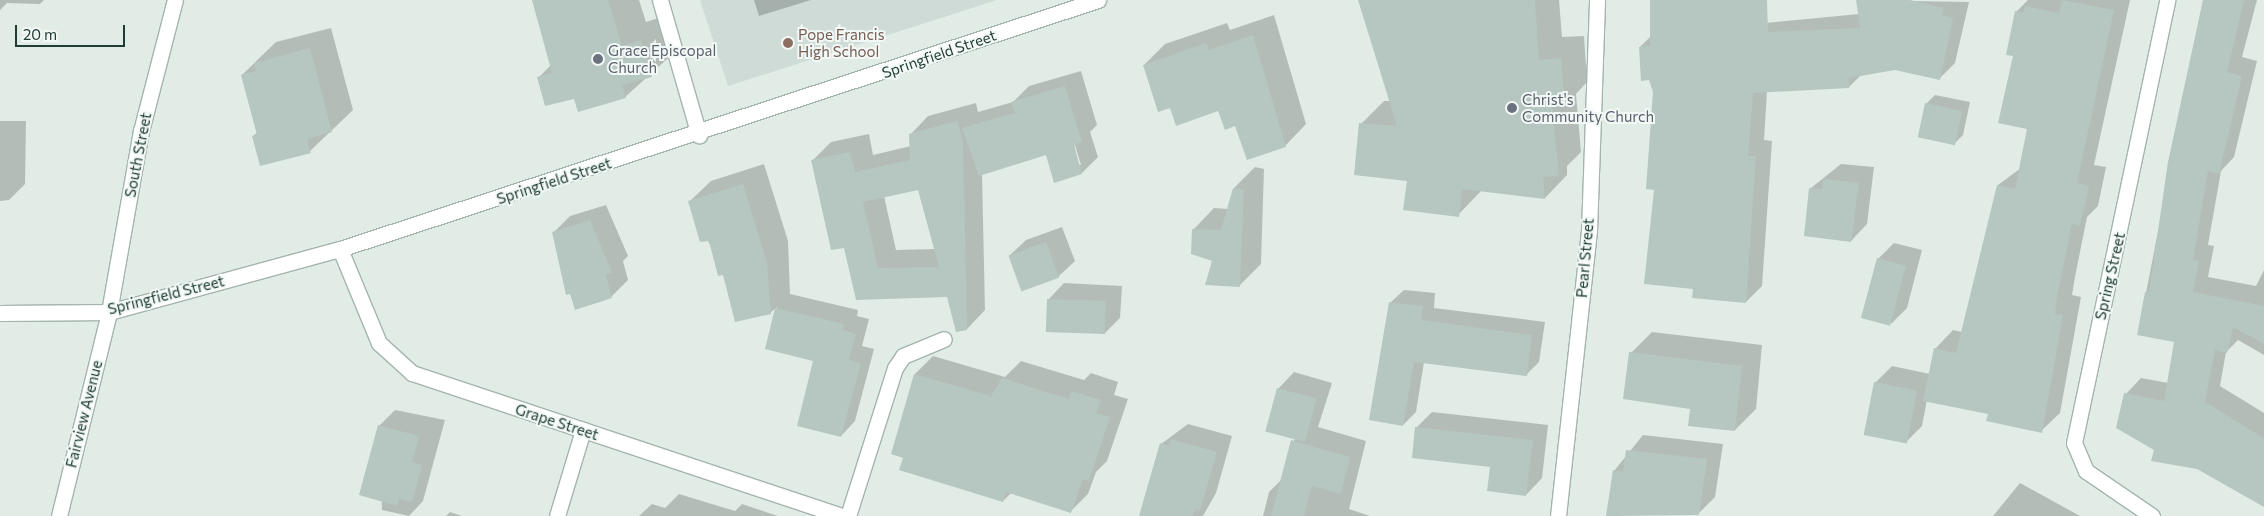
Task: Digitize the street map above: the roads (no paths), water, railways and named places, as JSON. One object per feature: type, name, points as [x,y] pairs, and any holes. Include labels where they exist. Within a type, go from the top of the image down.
[{"type":"street","name":"South Street","points":[[109,312],[141,131],[175,0]]},
{"type":"street","points":[[660,0],[699,135]]},
{"type":"street","name":"Springfield Street","points":[[0,313],[109,312],[340,249],[699,135],[1098,0]]},
{"type":"street","name":"Pearl Street","points":[[1558,516],[1589,231],[1597,0]]},
{"type":"street","name":"Spring Street","points":[[2152,516],[2086,471],[2074,443],[2167,0]]},
{"type":"street","name":"Grape Street","points":[[340,249],[379,343],[412,373],[842,516]]},
{"type":"street","name":"Fairview Avenue","points":[[59,516],[109,312]]},
{"type":"street","points":[[848,516],[895,368],[903,356],[944,339]]},
{"type":"street","points":[[557,516],[583,430]]},
{"type":"place","name":"Pope Francis High School","points":[[788,43]]},
{"type":"place","name":"Grace Episcopal Church","points":[[598,59]]},
{"type":"place","name":"Christ's Community Church","points":[[1512,108]]}]
